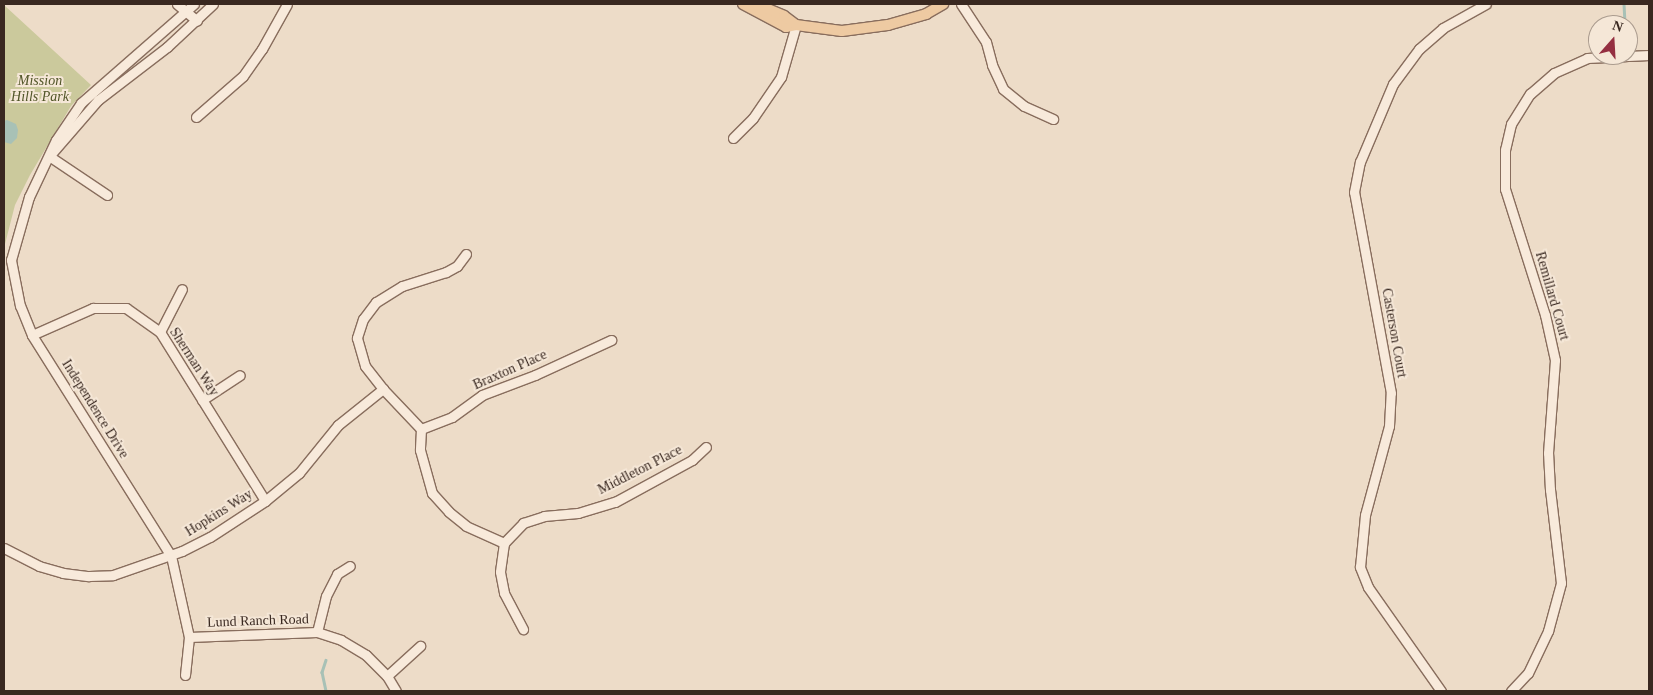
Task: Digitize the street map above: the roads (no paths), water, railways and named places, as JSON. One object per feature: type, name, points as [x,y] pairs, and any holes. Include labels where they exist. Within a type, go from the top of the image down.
[{"type":"main road","points":[[743,4],[786,27],[796,25],[842,31],[888,25],[926,14],[944,4]]},
{"type":"main road","points":[[756,4],[784,16],[796,25]]},
{"type":"street","points":[[177,4],[197,21]]},
{"type":"street","name":"Independence Drive","points":[[185,675],[189,637],[172,556],[32,335],[20,306],[7,260],[29,197],[56,140],[81,103],[194,4]]},
{"type":"street","name":"Independence Drive","points":[[49,156],[62,145],[98,100],[197,21],[214,4]]},
{"type":"street","points":[[196,117],[243,76],[262,49],[286,4]]},
{"type":"street","points":[[961,4],[986,42],[992,65],[1003,88],[1024,106],[1053,119]]},
{"type":"street","name":"Casterson Court","points":[[1441,691],[1368,587],[1360,566],[1365,516],[1389,426],[1391,393],[1354,192],[1360,162],[1393,84],[1419,49],[1442,28],[1486,4]]},
{"type":"street","points":[[733,138],[753,118],[781,77],[796,25]]},
{"type":"street","name":"Remillard Court","points":[[1511,691],[1528,674],[1548,630],[1561,583],[1550,490],[1548,453],[1555,360],[1546,315],[1504,189],[1505,150],[1511,124],[1530,94],[1554,74],[1587,58],[1649,55]]},
{"type":"street","points":[[49,156],[107,195]]},
{"type":"street","points":[[466,254],[457,266],[446,272],[402,286],[376,302],[363,320],[357,338],[366,366],[383,389],[421,429],[420,450],[432,493],[449,512],[466,526],[504,544],[500,572],[504,592],[523,629]]},
{"type":"street","points":[[160,332],[182,289]]},
{"type":"street","name":"Sherman Way","points":[[32,335],[93,308],[126,308],[160,332],[265,501]]},
{"type":"street","name":"Braxton Place","points":[[421,429],[452,416],[482,395],[535,375],[611,340]]},
{"type":"street","points":[[202,400],[240,375]]},
{"type":"street","name":"Hopkins Way","points":[[4,548],[39,566],[63,573],[89,576],[113,575],[172,556],[210,537],[265,501],[299,473],[338,425],[383,389]]},
{"type":"street","name":"Middleton Place","points":[[504,544],[523,523],[544,516],[578,513],[615,502],[692,460],[706,447]]},
{"type":"street","points":[[317,632],[326,596],[337,574],[350,566]]},
{"type":"street","name":"Lund Ranch Road","points":[[189,637],[317,632],[341,640],[366,655],[387,676],[396,691]]},
{"type":"street","points":[[387,676],[420,646]]},
{"type":"waterway","points":[[1624,4],[1625,15]]},
{"type":"waterway","points":[[326,660],[322,672],[326,691]]},
{"type":"park label","name":"Mission Hills Park","points":[[40,89]]}]
